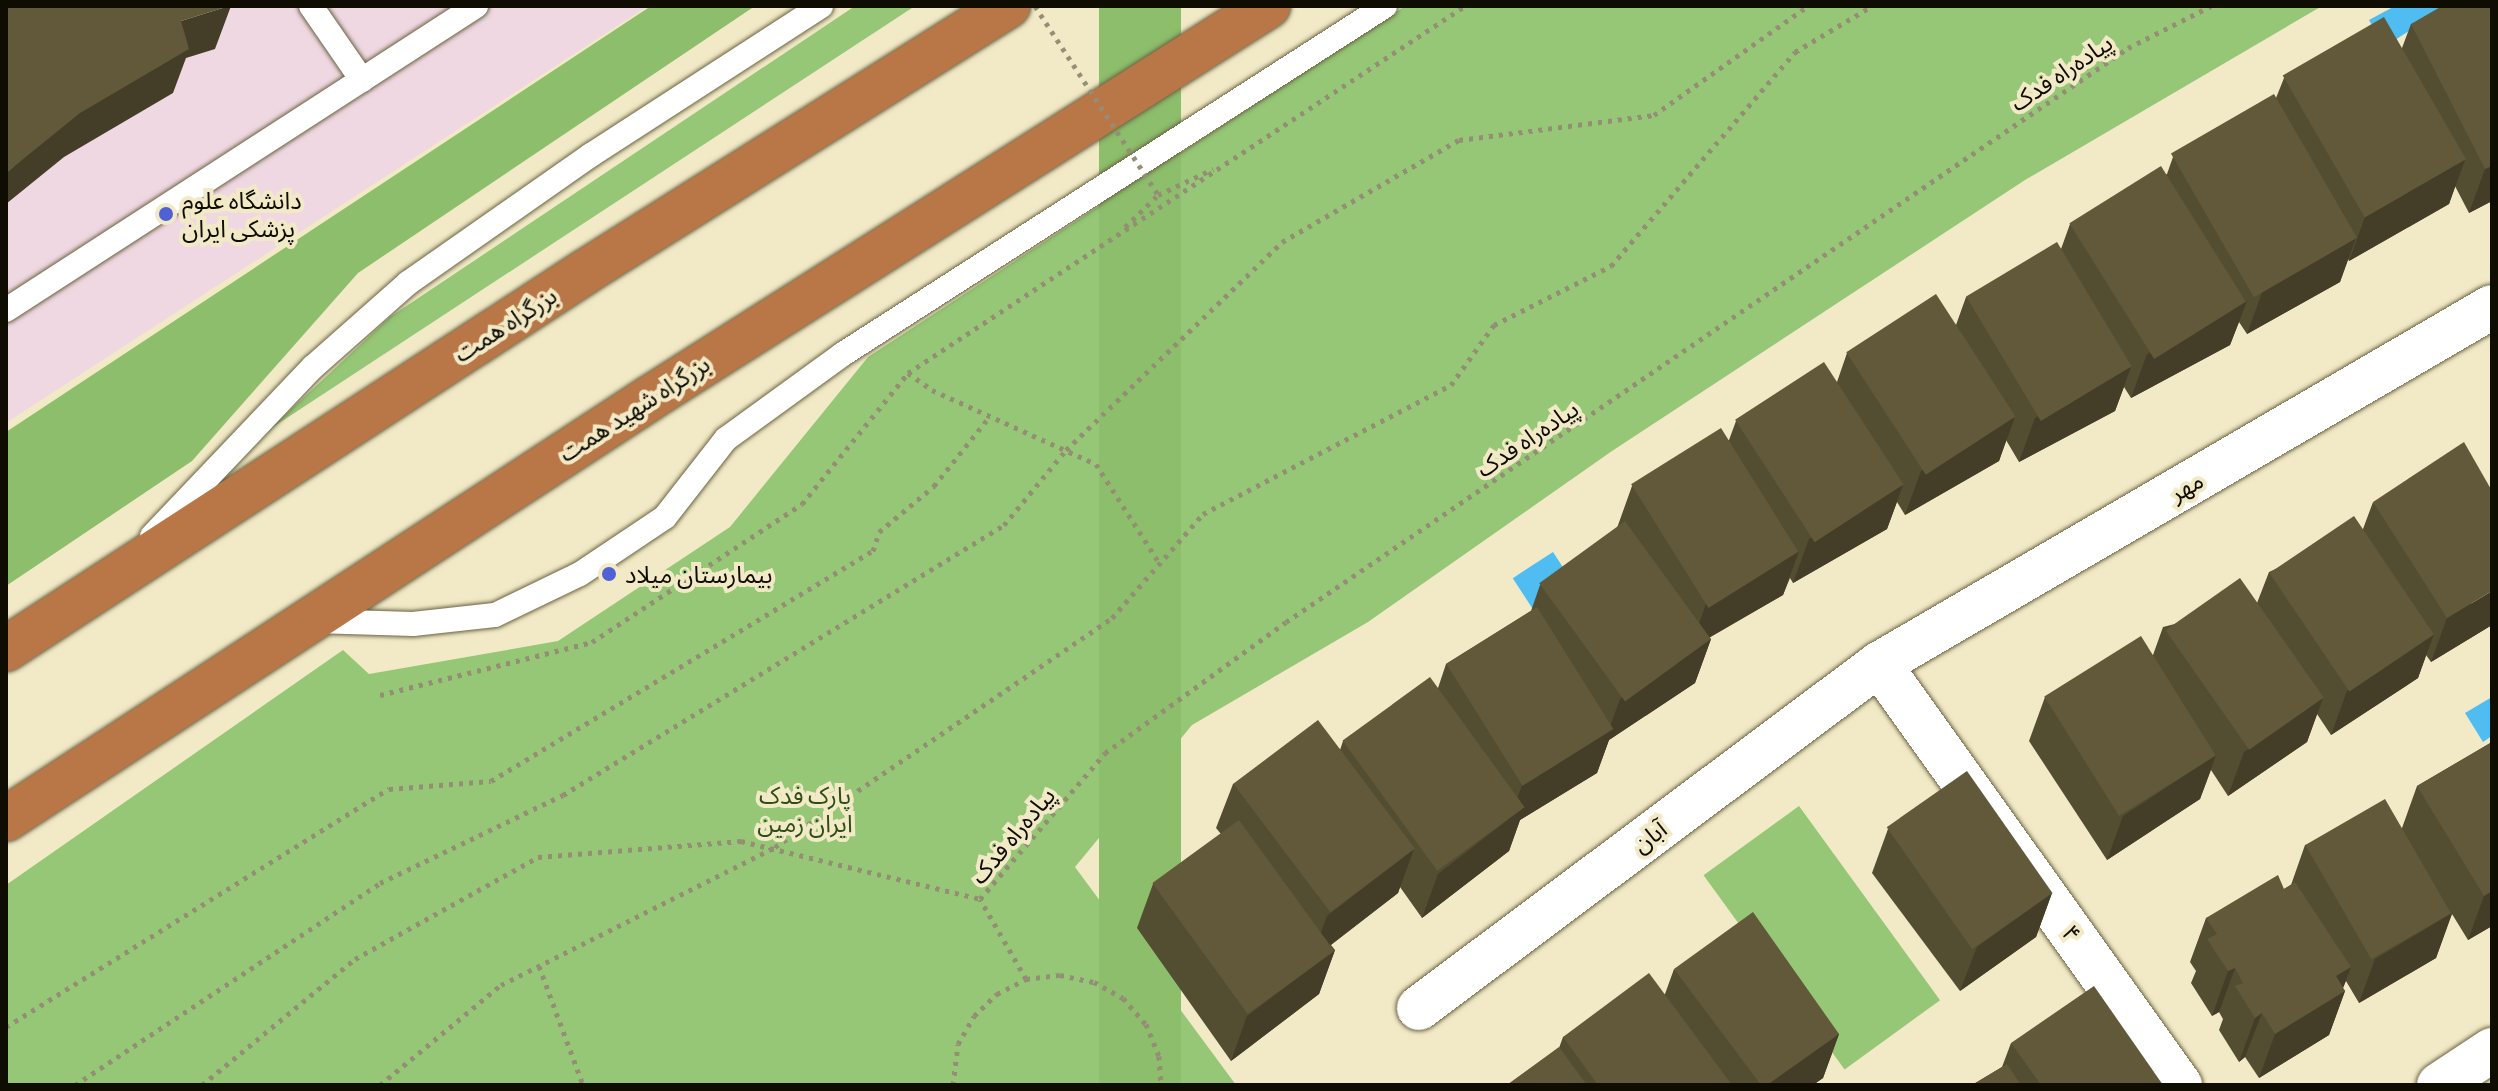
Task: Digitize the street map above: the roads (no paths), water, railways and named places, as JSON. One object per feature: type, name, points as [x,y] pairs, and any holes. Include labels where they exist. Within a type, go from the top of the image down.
[{"type":"highway","name":"بزرگراه همت","points":[[6,649],[571,280],[1008,6]]},
{"type":"highway","name":"بزرگراه شهید همت","points":[[6,819],[304,621],[1268,6]]},
{"type":"street","name":"مهر","points":[[1879,664],[2492,307]]},
{"type":"street","name":"آبان","points":[[1419,1008],[1879,664]]},
{"type":"street","name":"۴","points":[[1879,664],[2180,1085]]},
{"type":"street","points":[[2439,1085],[2492,1050]]},
{"type":"lane","points":[[311,6],[362,80]]},
{"type":"lane","points":[[6,310],[476,6]]},
{"type":"lane","points":[[105,586],[313,367],[408,283],[591,155],[821,6]]},
{"type":"lane","points":[[304,621],[413,624],[495,615],[580,574],[665,517],[726,439],[843,354],[1385,6]]},
{"type":"water","points":[[2395,6],[2448,6],[2384,47],[2369,20]]},
{"type":"water","points":[[1553,552],[1573,583],[1533,609],[1513,578]]},
{"type":"water","points":[[2492,697],[2492,736],[2483,742],[2465,713]]},
{"type":"place","name":"دانشگاه علوم پزشکی ایران","points":[[166,214]]},
{"type":"place","name":"بیمارستان میلاد","points":[[609,574]]},
{"type":"park label","name":"پارک فدک ایران زمین","points":[[805,809]]}]
